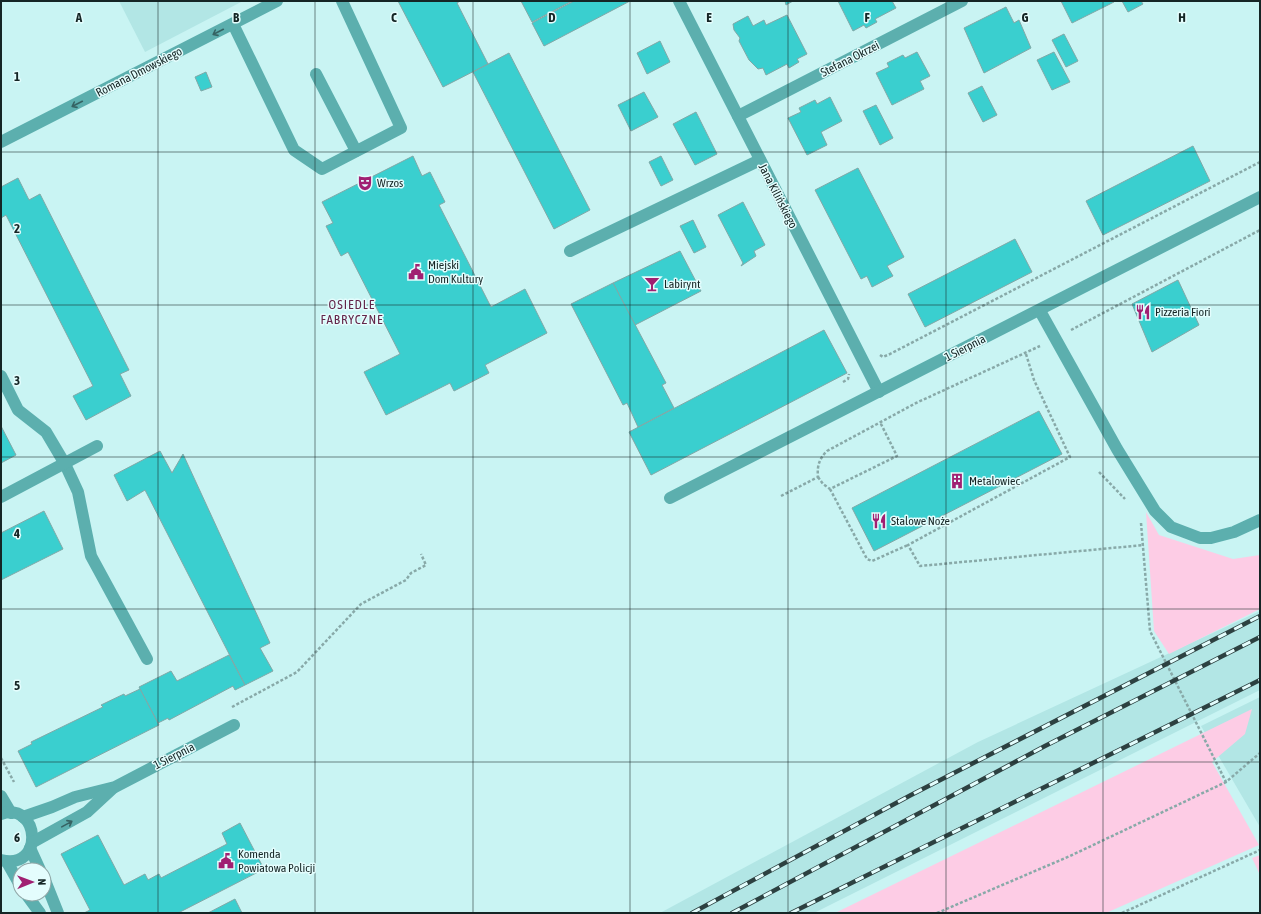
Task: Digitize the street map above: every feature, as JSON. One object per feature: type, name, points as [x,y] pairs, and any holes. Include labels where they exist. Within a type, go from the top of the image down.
[{"type":"street","name":"Romana Dmowskiego","points":[[1,142],[277,1]]},
{"type":"street","points":[[233,24],[294,150],[322,169],[401,128],[342,1]]},
{"type":"street","name":"Jana Kilińskiego","points":[[679,1],[879,392]]},
{"type":"street","name":"Stefana Okrzei","points":[[738,116],[962,1]]},
{"type":"street","points":[[316,74],[356,151]]},
{"type":"street","points":[[570,251],[760,160]]},
{"type":"street","name":"1 Sierpnia","points":[[670,498],[1040,311],[1260,197]]},
{"type":"street","points":[[1040,311],[1117,448],[1155,511],[1171,527],[1200,538],[1211,538],[1234,532],[1260,520]]},
{"type":"street","points":[[1,376],[18,410],[46,432],[65,464],[78,492],[92,556],[148,660]]},
{"type":"street","points":[[1,497],[97,446]]},
{"type":"street","name":"1 Sierpnia","points":[[23,818],[75,797],[115,786],[234,725]]},
{"type":"street","name":"1 Sierpnia","points":[[4,861],[21,859],[32,845],[87,812],[115,786]]},
{"type":"street","points":[[1,796],[6,813],[23,818],[32,828],[32,845],[37,862]]},
{"type":"street","points":[[4,861],[12,873]]},
{"type":"street","points":[[52,898],[58,913]]},
{"type":"street","points":[[32,902],[40,913]]},
{"type":"path","points":[[876,354],[883,357],[890,354],[1260,162]]},
{"type":"path","points":[[1026,354],[1034,380],[1070,457],[908,545],[878,560],[872,561],[867,559],[830,489],[823,484],[818,477],[817,468],[820,458],[827,451],[916,403],[1026,354],[1260,230]]},
{"type":"path","points":[[830,489],[896,456],[880,422]]},
{"type":"path","points":[[1099,472],[1127,501]]},
{"type":"path","points":[[781,496],[818,477]]},
{"type":"path","points":[[1140,517],[1144,545],[1150,631],[1226,782]]},
{"type":"path","points":[[908,545],[920,566],[1144,545]]},
{"type":"path","points":[[229,708],[297,672],[361,604],[406,580],[411,572],[426,565],[421,554]]},
{"type":"path","points":[[937,913],[1070,856],[1226,782],[1260,753]]},
{"type":"path","points":[[1,758],[16,787]]},
{"type":"path","points":[[1122,913],[1260,850]]},
{"type":"shaded area","points":[[119,1],[243,1],[145,52]]},
{"type":"shaded area","points":[[1146,512],[1159,535],[1233,559],[1260,555],[1260,609],[1169,654],[1154,631]]},
{"type":"shaded area","points":[[1260,611],[1260,690],[814,913],[660,913],[978,742]]},
{"type":"shaded area","points":[[1260,697],[1260,827],[1201,726]]},
{"type":"shaded area","points":[[1252,709],[1245,734],[1212,762],[1259,845],[1106,913],[835,913]]},
{"type":"shaded area","points":[[1260,855],[1260,875],[1252,858]]},
{"type":"building","points":[[398,1],[460,1],[457,3],[488,64],[443,87]]},
{"type":"building","points":[[521,1],[572,1],[532,22]]},
{"type":"building","points":[[574,1],[630,1],[544,46],[532,23]]},
{"type":"building","points":[[785,1],[793,1],[786,5]]},
{"type":"building","points":[[838,1],[892,1],[896,8],[875,19],[877,22],[866,28],[864,25],[853,31]]},
{"type":"building","points":[[1061,1],[1113,1],[1114,2],[1072,23]]},
{"type":"building","points":[[1122,1],[1141,1],[1143,4],[1128,12]]},
{"type":"building","points":[[1006,7],[1014,23],[1019,20],[1031,48],[984,73],[964,28]]},
{"type":"building","points":[[787,15],[807,54],[797,59],[799,62],[789,68],[787,64],[766,75],[763,68],[758,69],[749,60],[739,41],[740,38],[734,30],[733,24],[748,16],[753,26],[764,20],[766,25]]},
{"type":"building","points":[[1064,34],[1078,61],[1066,67],[1052,40]]},
{"type":"building","points":[[660,41],[670,62],[647,74],[637,53]]},
{"type":"building","points":[[917,52],[930,76],[920,81],[924,89],[892,105],[876,73],[889,67],[887,63],[903,55],[905,58]]},
{"type":"building","points":[[1054,52],[1070,82],[1052,90],[1037,60]]},
{"type":"building","points":[[509,53],[590,210],[554,229],[473,72]]},
{"type":"building","points":[[206,72],[212,87],[201,91],[195,77]]},
{"type":"building","points":[[982,86],[997,115],[983,122],[968,93]]},
{"type":"building","points":[[644,92],[658,117],[631,131],[618,105]]},
{"type":"building","points":[[830,97],[842,121],[821,132],[827,145],[807,155],[788,118],[801,112],[799,108],[815,100],[817,104]]},
{"type":"building","points":[[876,105],[893,138],[880,145],[863,111]]},
{"type":"building","points":[[696,112],[717,154],[695,165],[673,124]]},
{"type":"building","points":[[1193,146],[1210,181],[1103,235],[1086,201]]},
{"type":"building","name":"Miejski Dom Kultury","points":[[413,156],[422,176],[430,172],[445,202],[439,205],[491,307],[525,289],[547,333],[485,365],[489,373],[454,391],[450,383],[386,415],[364,372],[400,354],[348,252],[341,256],[326,226],[333,223],[322,202]]},
{"type":"building","points":[[661,156],[673,180],[661,186],[649,162]]},
{"type":"building","points":[[858,168],[904,257],[887,266],[893,276],[872,287],[867,276],[861,279],[815,190]]},
{"type":"building","points":[[18,178],[29,200],[40,194],[129,370],[120,374],[131,396],[86,420],[73,396],[93,386],[6,215],[1,218],[1,187]]},
{"type":"building","points":[[743,202],[765,245],[754,251],[756,256],[741,266],[743,263],[718,215]]},
{"type":"building","points":[[693,220],[706,247],[694,253],[680,226]]},
{"type":"building","points":[[1015,239],[1032,272],[925,327],[908,294]]},
{"type":"building","points":[[680,251],[701,291],[635,325],[613,283]]},
{"type":"building","points":[[1178,280],[1199,325],[1152,352],[1132,304]]},
{"type":"building","points":[[613,283],[666,383],[662,385],[674,408],[638,427],[627,403],[623,405],[571,304]]},
{"type":"building","points":[[824,330],[847,373],[651,475],[629,432]]},
{"type":"building","name":"Metalowiec","points":[[1039,411],[1062,454],[874,551],[852,508]]},
{"type":"building","points":[[1,426],[16,455],[1,463]]},
{"type":"building","points":[[160,451],[172,473],[183,454],[270,643],[260,648],[273,671],[245,685],[145,490],[127,501],[114,475]]},
{"type":"building","points":[[44,511],[63,549],[1,580],[1,533]]},
{"type":"building","points":[[229,655],[245,685],[235,690],[233,686],[169,720],[168,718],[158,723],[139,687],[171,671],[177,681]]},
{"type":"building","points":[[140,689],[159,725],[36,787],[18,751],[32,744],[31,742],[103,707],[101,705],[124,694],[125,696]]},
{"type":"building","name":"Komenda Powiatowa Policji","points":[[240,823],[264,869],[178,913],[84,913],[90,910],[61,854],[98,835],[124,885],[145,874],[148,880],[159,874],[161,878],[227,844],[222,833]]},
{"type":"building","points":[[235,899],[242,913],[208,913]]},
{"type":"railway","points":[[692,913],[911,795],[1260,616]]},
{"type":"railway","points":[[732,913],[1045,746],[1260,637]]},
{"type":"railway","points":[[791,913],[1260,680]]},
{"type":"place","name":"Wrzos","points":[[365,183]]},
{"type":"place","name":"Miejski Dom Kultury","points":[[416,272]]},
{"type":"place","name":"Labirynt","points":[[652,284]]},
{"type":"place","name":"Pizzeria Fiori","points":[[1143,312]]},
{"type":"place","name":"Metalowiec","points":[[957,481]]},
{"type":"place","name":"Stalowe Noże","points":[[879,521]]},
{"type":"place","name":"Komenda Powiatowa Policji","points":[[226,861]]},
{"type":"district","name":"OSIEDLE FABRYCZNE","points":[[352,312]]}]
